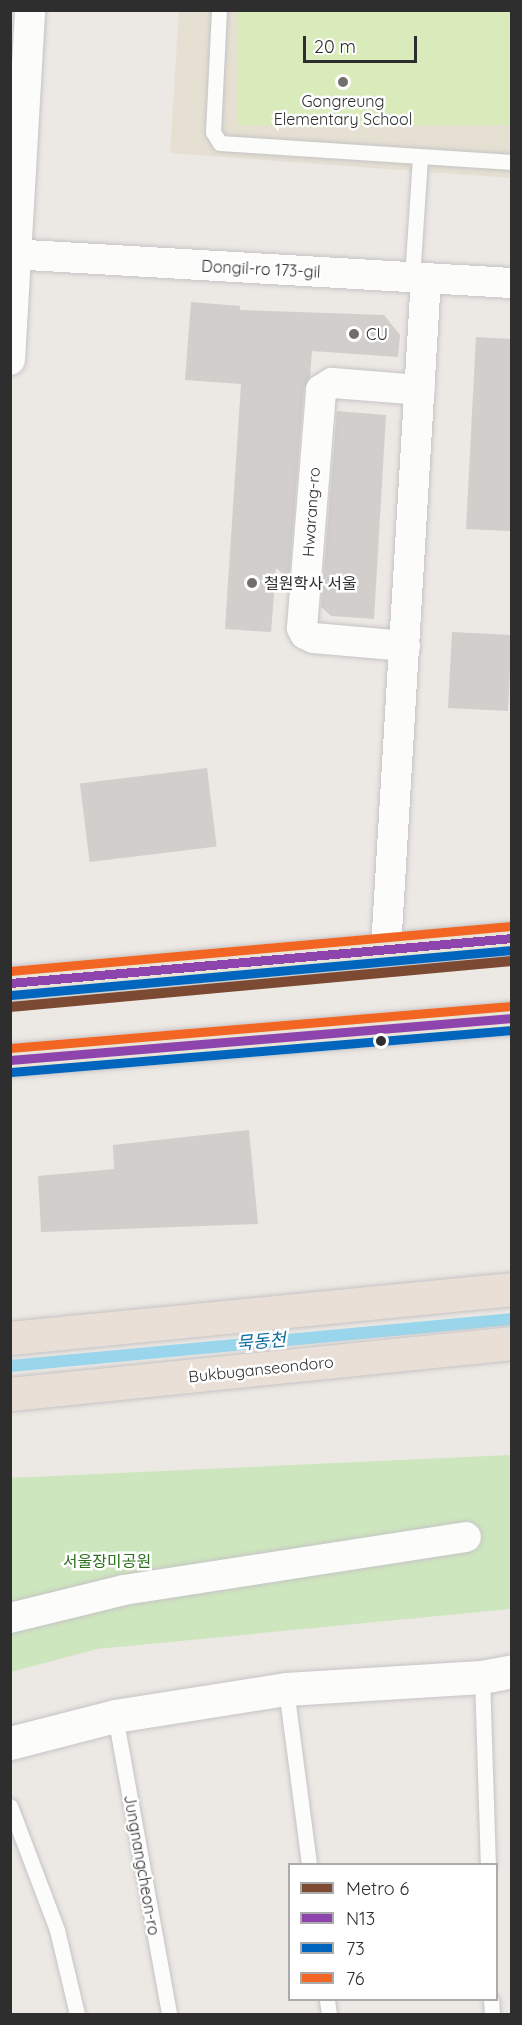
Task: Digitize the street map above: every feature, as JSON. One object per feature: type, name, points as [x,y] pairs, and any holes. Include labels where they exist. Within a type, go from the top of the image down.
[{"type":"highway","points":[[10,1338],[512,1289]]},
{"type":"highway","name":"Bukbuganseondoro","points":[[10,1394],[512,1343]]},
{"type":"main road","points":[[10,983],[512,938]]},
{"type":"main road","points":[[10,1060],[512,1018]]},
{"type":"main road","points":[[10,1743],[115,1716],[286,1689],[497,1674]]},
{"type":"street","points":[[10,360],[18,97],[30,10]]},
{"type":"street","name":"Dongil-ro 173-gil","points":[[13,255],[512,283]]},
{"type":"street","points":[[386,949],[420,390],[419,278]]},
{"type":"street","name":"Hwarang-ro","points":[[405,646],[313,639],[302,628],[321,390],[332,383],[420,390]]},
{"type":"street","points":[[10,1618],[124,1590],[466,1537]]},
{"type":"lane","points":[[219,10],[213,132],[220,143],[512,162]]},
{"type":"lane","points":[[419,278],[420,157]]},
{"type":"lane","points":[[488,1863],[497,1674]]},
{"type":"lane","points":[[286,1689],[309,1863]]},
{"type":"lane","name":"Jungnangcheon-ro","points":[[115,1716],[169,2014]]},
{"type":"lane","points":[[10,1806],[57,1930],[77,2014]]},
{"type":"shaded area","name":"Gongreung Elementary School","points":[[179,11],[511,11],[511,178],[170,153]]},
{"type":"green space","points":[[238,11],[511,11],[511,125],[238,125]]},
{"type":"green space","name":"서울장미공원","points":[[511,1455],[511,1609],[97,1649],[11,1672],[10,1478]]},
{"type":"building","points":[[191,302],[240,306],[240,310],[384,315],[400,335],[398,357],[312,351],[310,377],[304,389],[289,579],[276,568],[271,632],[225,629],[241,384],[185,380]]},
{"type":"building","points":[[476,337],[512,339],[512,531],[466,529]]},
{"type":"building","points":[[337,411],[386,415],[374,619],[331,616],[321,607]]},
{"type":"building","points":[[452,632],[512,635],[508,711],[448,708]]},
{"type":"building","points":[[207,768],[217,846],[90,862],[80,784]]},
{"type":"building","points":[[249,1130],[258,1224],[41,1232],[38,1176],[114,1169],[113,1145]]},
{"type":"waterway","name":"묵동천","points":[[10,1366],[512,1319]]},
{"type":"metro line","name":"6","points":[[10,1007],[512,961]]},
{"type":"transit line","name":"76","points":[[10,971],[511,926]]},
{"type":"transit line","name":"N13","points":[[10,983],[512,938]]},
{"type":"transit line","name":"73","points":[[11,995],[512,950]]},
{"type":"transit line","name":"76","points":[[10,1048],[511,1006]]},
{"type":"transit line","name":"N13","points":[[10,1060],[512,1018]]},
{"type":"transit line","name":"73","points":[[11,1072],[512,1030]]},
{"type":"place","name":"Gongreung Elementary School","points":[[343,82]]},
{"type":"place","name":"CU","points":[[354,334]]},
{"type":"place","name":"철원학사 서울","points":[[252,583]]}]
